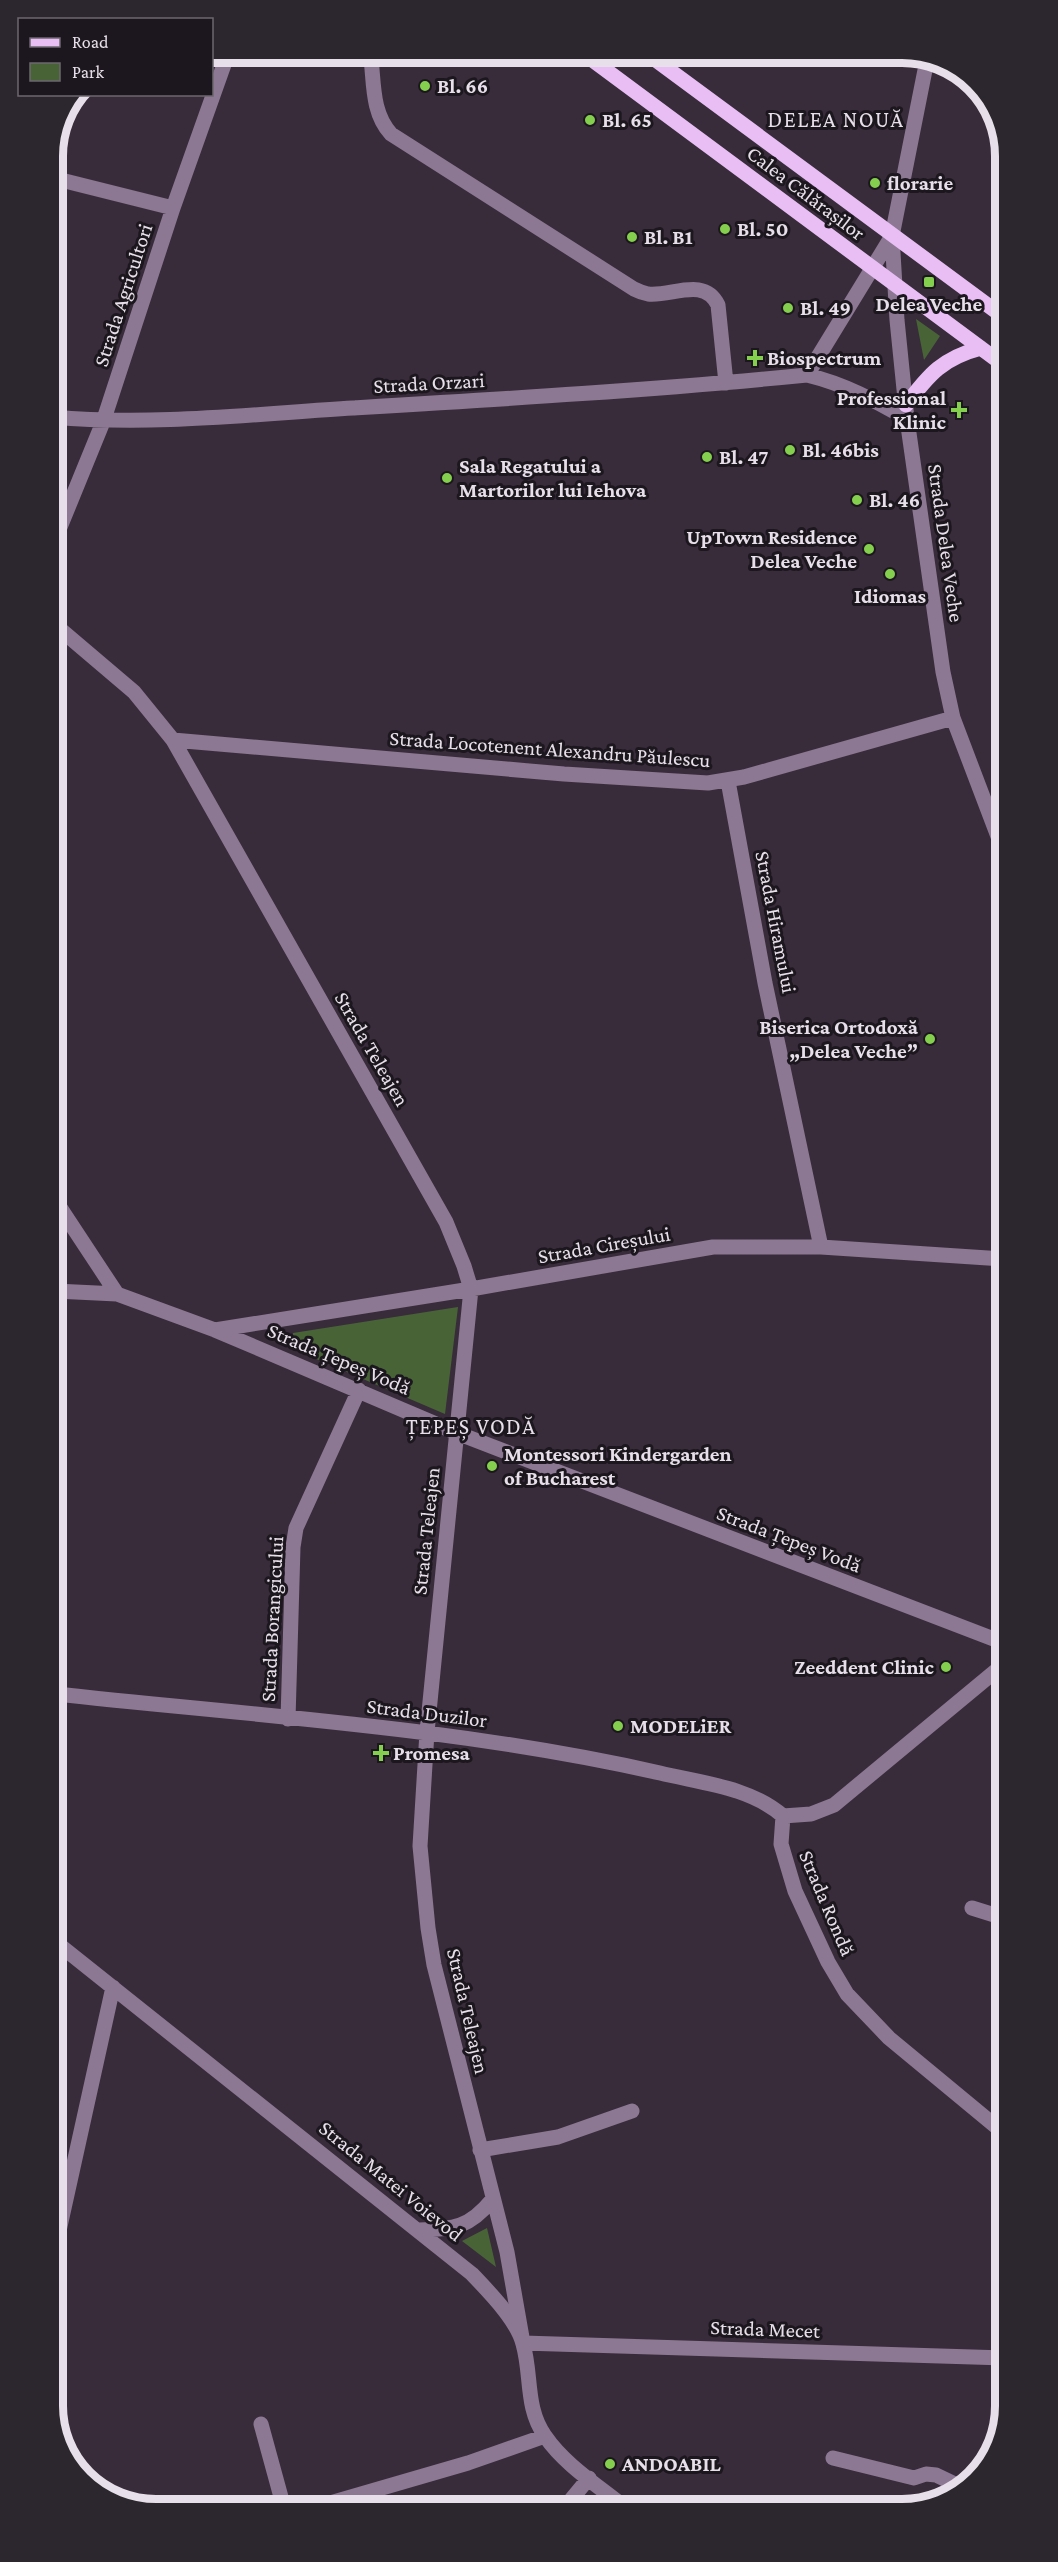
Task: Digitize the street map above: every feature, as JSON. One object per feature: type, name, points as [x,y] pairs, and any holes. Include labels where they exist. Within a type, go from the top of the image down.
[{"type":"main road","name":"Calea Călărașilor","points":[[595,63],[995,358]]},
{"type":"main road","name":"Calea Călărașilor","points":[[661,63],[995,311]]},
{"type":"main road","points":[[906,412],[938,367],[957,355],[981,348]]},
{"type":"street","name":"Strada Agricultori","points":[[213,96],[225,63]]},
{"type":"street","points":[[372,63],[377,113],[382,125],[391,134],[634,289],[647,294],[687,289],[698,290],[715,299],[718,305],[726,384]]},
{"type":"street","points":[[807,375],[892,236],[926,66]]},
{"type":"street","name":"Strada Agricultori","points":[[63,520],[103,422],[173,208],[213,96]]},
{"type":"street","points":[[63,180],[173,208]]},
{"type":"street","name":"Strada Delea Veche","points":[[892,236],[894,284],[906,412],[943,672],[953,718],[995,829]]},
{"type":"street","name":"Strada Orzari","points":[[63,418],[103,422],[586,395],[807,375],[855,390],[906,412]]},
{"type":"street","name":"Strada Teleajen","points":[[63,632],[134,692],[173,740],[447,1222],[471,1289],[427,1732],[420,1846],[434,1965],[515,2291],[523,2343]]},
{"type":"street","name":"Strada Locotenent Alexandru Păulescu","points":[[173,740],[564,774],[708,783],[728,781],[953,718]]},
{"type":"street","name":"Strada Hiramului","points":[[728,781],[765,983],[821,1247]]},
{"type":"street","points":[[63,1212],[117,1294]]},
{"type":"street","name":"Strada Cireșului","points":[[215,1330],[713,1247],[821,1247],[995,1258]]},
{"type":"street","name":"Strada Țepeș Vodă","points":[[63,1291],[117,1294],[215,1330],[457,1433],[995,1640]]},
{"type":"street","name":"Strada Borangicului","points":[[288,1719],[293,1547],[296,1528],[359,1390]]},
{"type":"street","points":[[783,1816],[811,1814],[834,1805],[995,1671]]},
{"type":"street","name":"Strada Duzilor","points":[[63,1695],[427,1732],[586,1756],[738,1791],[771,1805],[783,1816]]},
{"type":"street","name":"Strada Rondă","points":[[783,1816],[781,1844],[795,1891],[828,1962],[847,1994],[889,2038],[995,2126]]},
{"type":"street","points":[[972,1908],[995,1915]]},
{"type":"street","name":"Strada Matei Voievod","points":[[63,1948],[472,2274],[504,2311],[523,2343],[530,2395],[536,2418],[545,2436],[564,2458],[614,2499]]},
{"type":"street","points":[[63,2213],[113,1987]]},
{"type":"street","points":[[480,2150],[567,2135],[632,2111]]},
{"type":"street","points":[[419,2230],[446,2230],[465,2225],[481,2214],[492,2200]]},
{"type":"street","name":"Strada Mecet","points":[[523,2343],[995,2358]]},
{"type":"street","points":[[261,2424],[282,2499]]},
{"type":"street","points":[[346,2499],[468,2463],[545,2436]]},
{"type":"street","points":[[833,2458],[914,2478],[926,2474],[936,2475],[953,2483]]},
{"type":"street","points":[[571,2499],[589,2478]]},
{"type":"green space","points":[[916,319],[940,336],[924,360]]},
{"type":"green space","points":[[458,1307],[445,1414],[293,1349],[293,1333]]},
{"type":"green space","points":[[487,2228],[496,2267],[462,2241]]},
{"type":"place","name":"Bl. 66","points":[[425,86]]},
{"type":"place","name":"Bl. 65","points":[[590,120]]},
{"type":"place","name":"florarie","points":[[875,183]]},
{"type":"place","name":"Bl. 50","points":[[725,229]]},
{"type":"place","name":"Bl. B1","points":[[632,237]]},
{"type":"place","name":"Delea Veche","points":[[929,282]]},
{"type":"place","name":"Bl. 49","points":[[788,308]]},
{"type":"place","name":"Biospectrum","points":[[755,358]]},
{"type":"place","name":"Professional Klinic","points":[[959,410]]},
{"type":"place","name":"Bl. 46bis","points":[[790,450]]},
{"type":"place","name":"Bl. 47","points":[[707,457]]},
{"type":"place","name":"Sala Regatului a Martorilor lui Iehova","points":[[447,478]]},
{"type":"place","name":"Bl. 46","points":[[857,500]]},
{"type":"place","name":"UpTown Residence Delea Veche","points":[[869,549]]},
{"type":"place","name":"Idiomas","points":[[890,574]]},
{"type":"place","name":"Biserica Ortodoxă „Delea Veche”","points":[[930,1039]]},
{"type":"place","name":"Montessori Kindergarden of Bucharest","points":[[492,1466]]},
{"type":"place","name":"Zeeddent Clinic","points":[[946,1667]]},
{"type":"place","name":"MODELiER","points":[[618,1726]]},
{"type":"place","name":"Promesa","points":[[381,1753]]},
{"type":"place","name":"ANDOABIL","points":[[610,2464]]},
{"type":"district","name":"DELEA NOUĂ","points":[[836,119]]},
{"type":"district","name":"ȚEPEȘ VODĂ","points":[[471,1426]]}]
